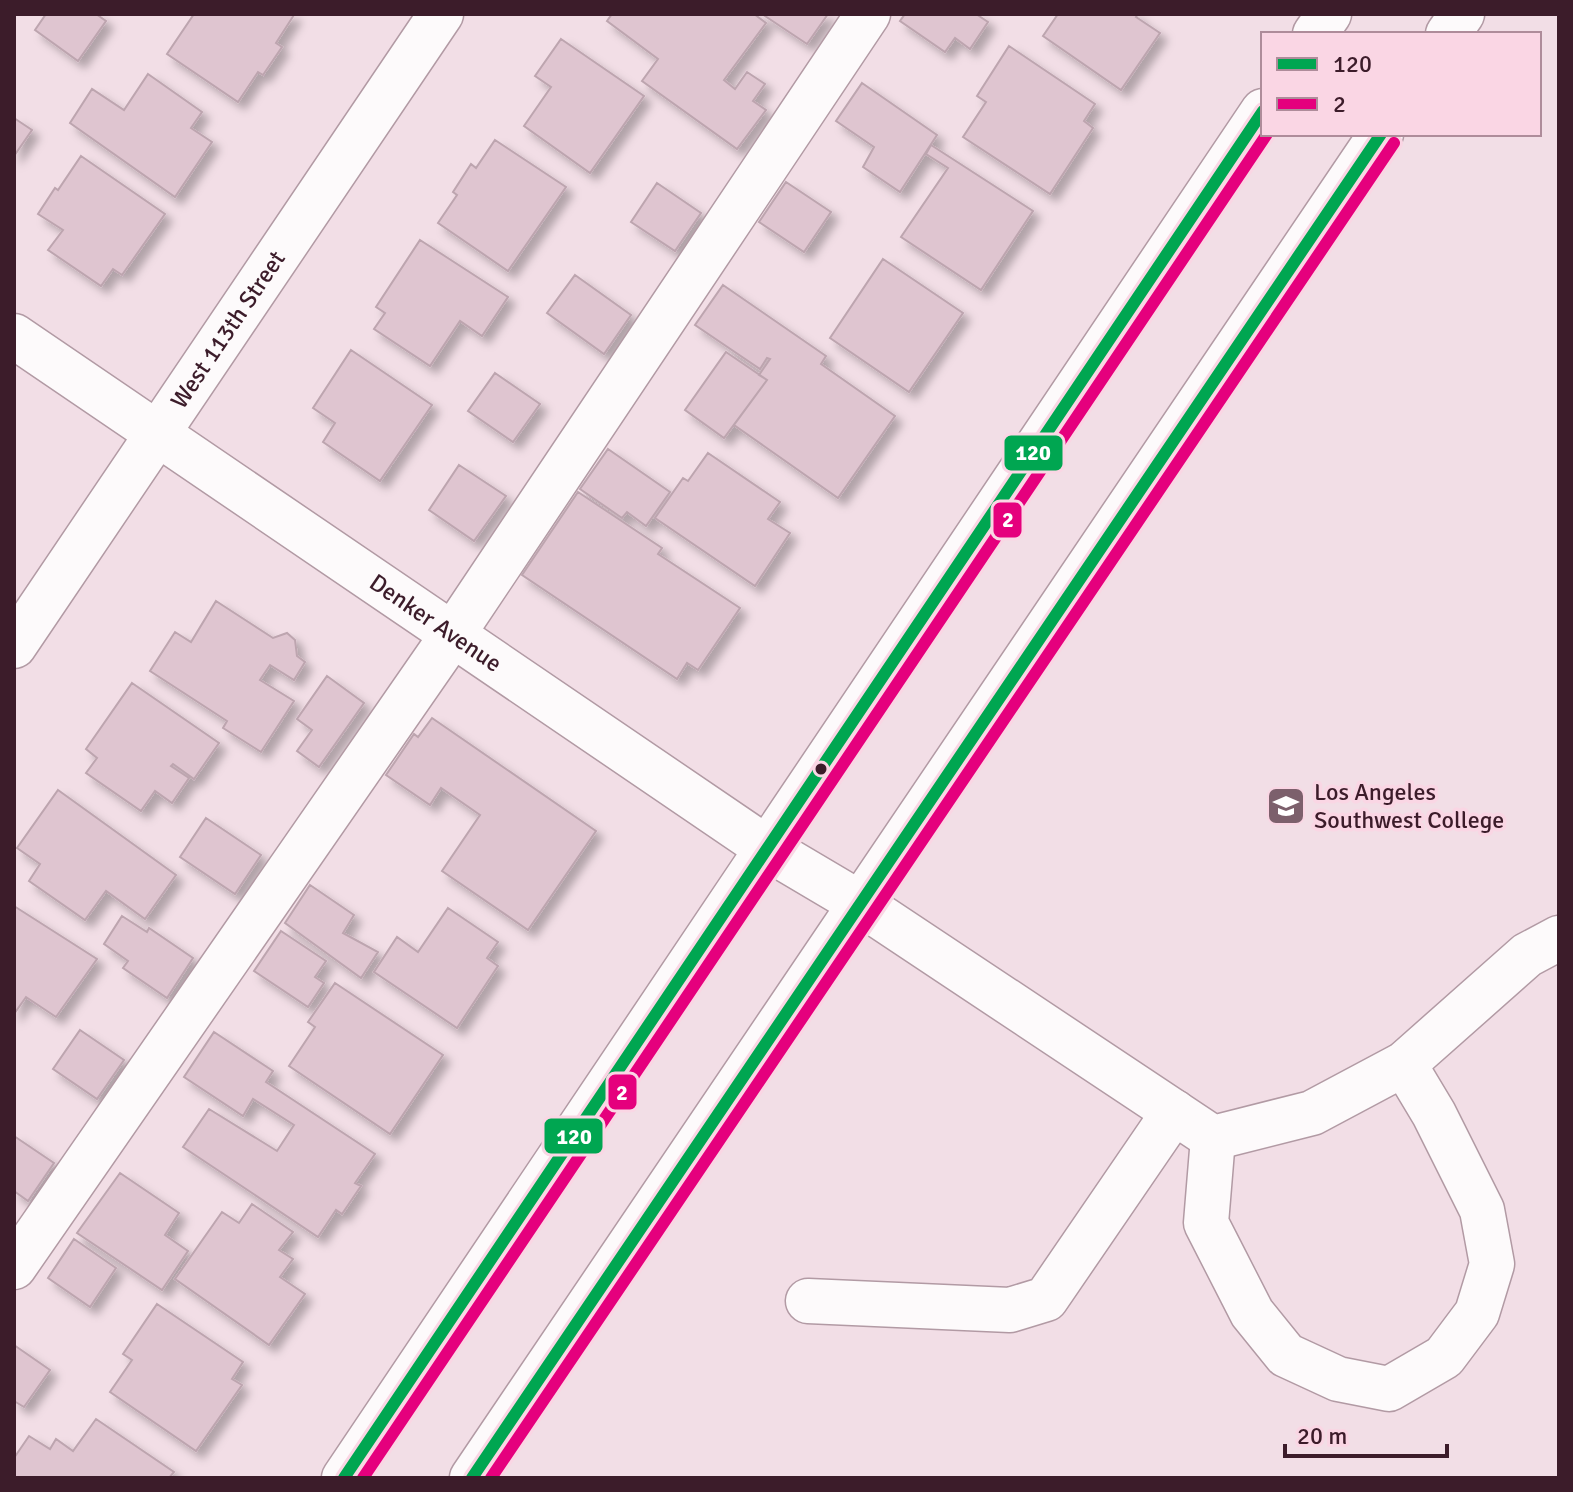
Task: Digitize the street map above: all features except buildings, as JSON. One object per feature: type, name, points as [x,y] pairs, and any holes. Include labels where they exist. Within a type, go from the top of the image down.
[{"type":"main road","name":"West 113th Street","points":[[14,646],[441,14]]},
{"type":"main road","points":[[14,1267],[453,634],[868,14]]},
{"type":"main road","points":[[1316,32],[1329,14]]},
{"type":"main road","points":[[1449,32],[1462,14]]},
{"type":"main road","points":[[344,1478],[1261,114]]},
{"type":"main road","points":[[472,1478],[1380,136]]},
{"type":"main road","name":"Denker Avenue","points":[[14,336],[768,849],[861,904],[1213,1138]]},
{"type":"main road","points":[[1404,1064],[1434,1114],[1482,1210],[1492,1264],[1477,1313],[1444,1357],[1389,1389],[1338,1379],[1286,1355],[1252,1313],[1206,1223],[1213,1138],[1312,1113],[1404,1064],[1527,955],[1559,938]]},
{"type":"main road","points":[[808,1301],[1010,1310],[1046,1299],[1174,1112]]},
{"type":"transit line","name":"120","points":[[344,1478],[1261,114]]},
{"type":"transit line","name":"2","points":[[363,1478],[1266,136]]},
{"type":"transit line","name":"120","points":[[472,1478],[1380,136]]},
{"type":"transit line","name":"2","points":[[491,1478],[1394,143]]},
{"type":"place","name":"Los Angeles Southwest College","points":[[1286,806]]}]
